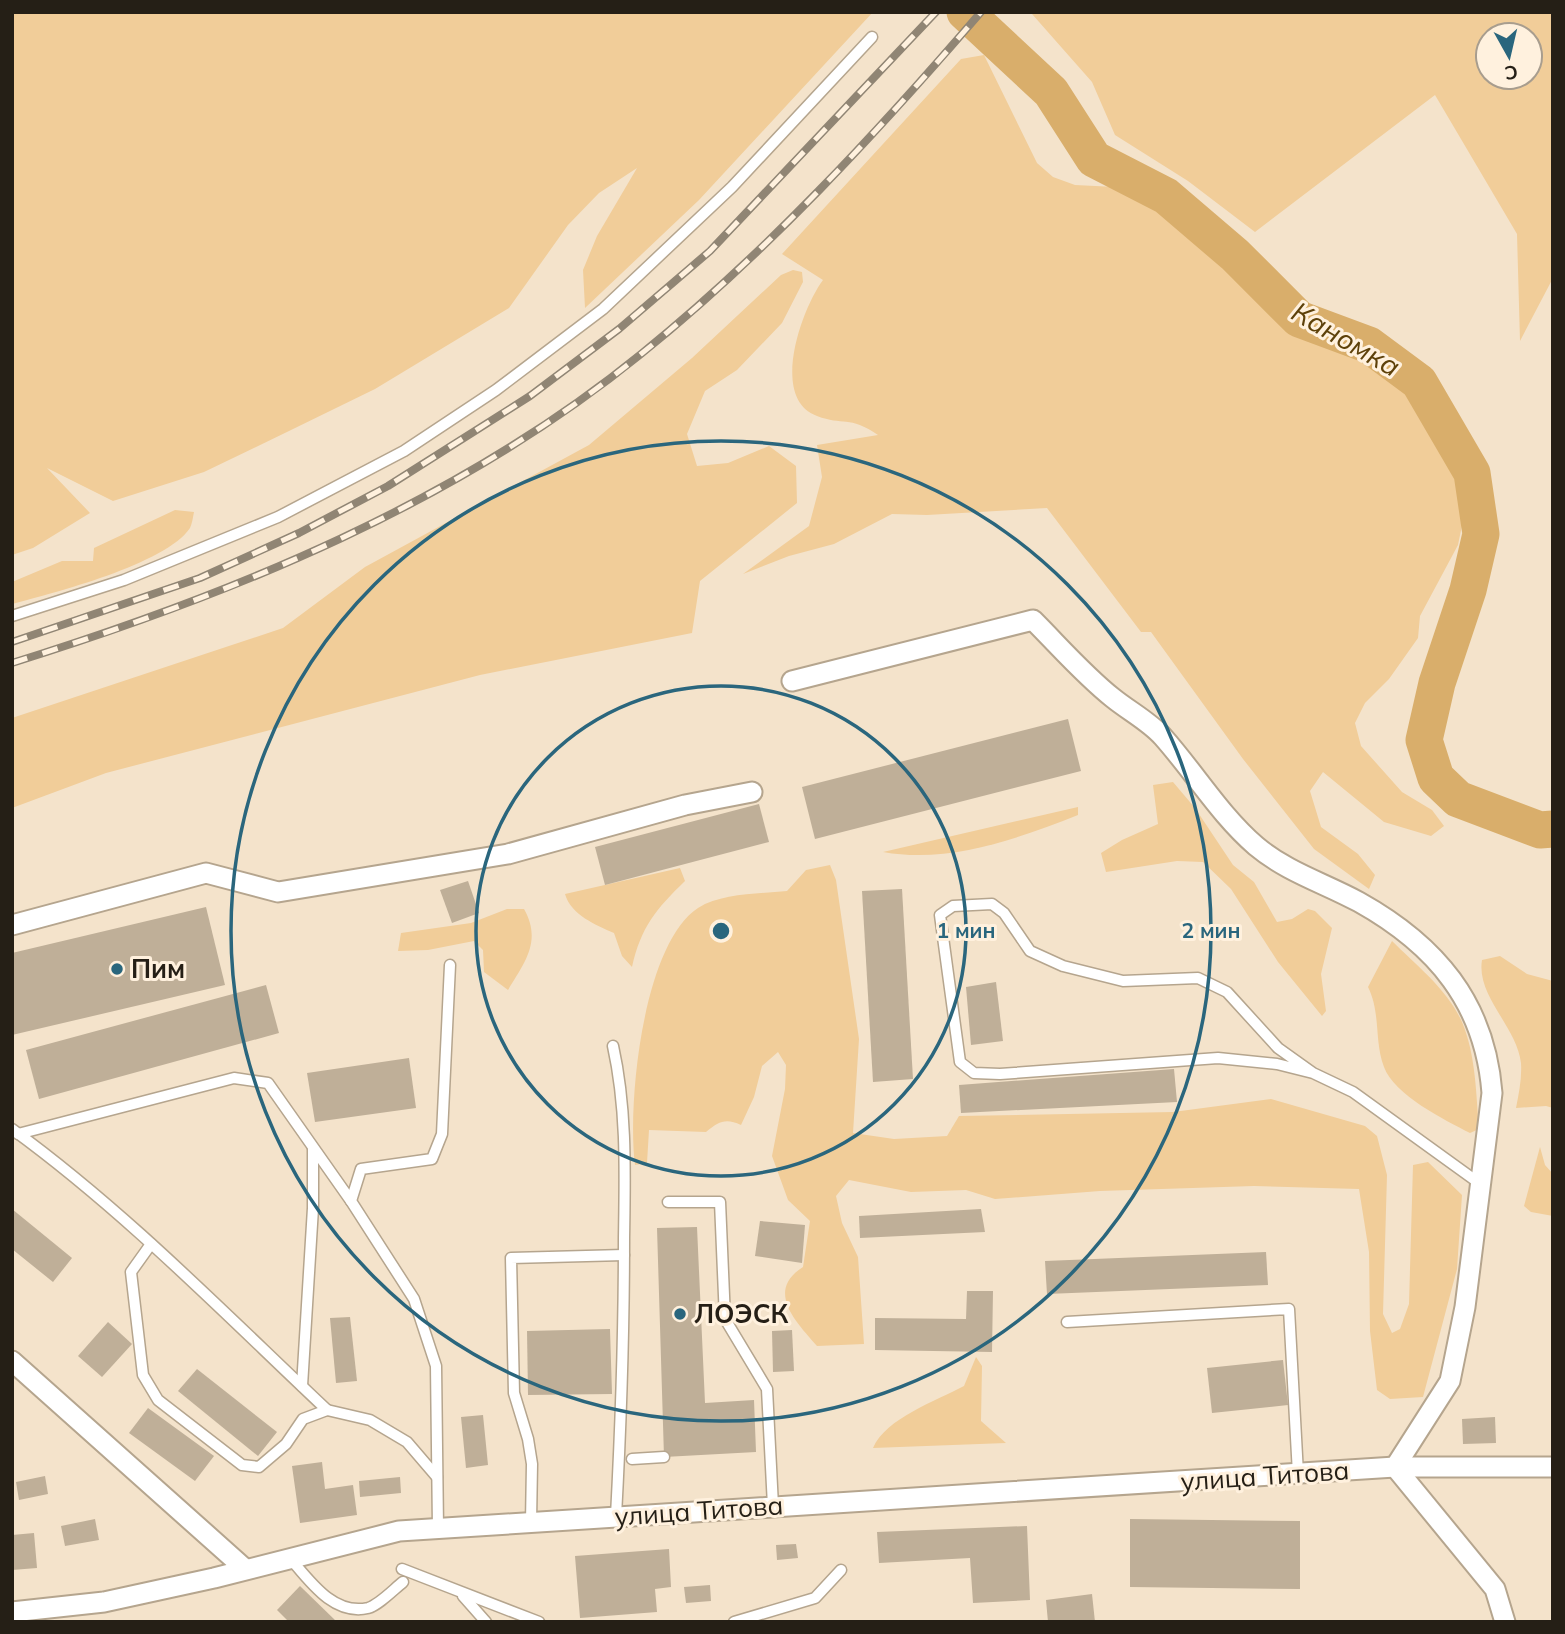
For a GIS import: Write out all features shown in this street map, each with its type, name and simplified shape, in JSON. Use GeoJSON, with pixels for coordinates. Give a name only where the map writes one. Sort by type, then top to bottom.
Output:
{"type":"FeatureCollection","features":[{"type":"Feature","properties":{"kind":"street"},"geometry":{"type":"LineString","coordinates":[[792,681],[1033,620],[1111,696],[1161,734],[1234,826],[1258,847],[1284,867],[1359,902],[1408,933],[1461,990],[1475,1015],[1490,1060],[1490,1116],[1479,1183],[1465,1307],[1450,1381],[1395,1467],[1495,1589],[1505,1622]]}},
{"type":"Feature","properties":{"kind":"street"},"geometry":{"type":"LineString","coordinates":[[12,925],[206,873],[278,892],[509,854],[685,805],[752,792]]}},
{"type":"Feature","properties":{"kind":"street"},"geometry":{"type":"LineString","coordinates":[[12,1361],[244,1568]]}},
{"type":"Feature","properties":{"kind":"street","name":"улица Титова"},"geometry":{"type":"LineString","coordinates":[[12,1612],[104,1602],[214,1578],[244,1568],[399,1531],[1395,1467],[1553,1467]]}},
{"type":"Feature","properties":{"kind":"lane"},"geometry":{"type":"LineString","coordinates":[[12,616],[124,580],[278,517],[404,451],[496,390],[603,309],[732,187],[872,37]]}},
{"type":"Feature","properties":{"kind":"lane"},"geometry":{"type":"LineString","coordinates":[[1313,1073],[1277,1064],[1219,1058],[1000,1074],[974,1073],[960,1062],[940,915],[953,906],[992,904],[1004,913],[1030,951],[1063,967],[1123,981],[1198,978],[1227,992],[1278,1048],[1313,1073],[1353,1092],[1479,1183]]}},
{"type":"Feature","properties":{"kind":"lane"},"geometry":{"type":"LineString","coordinates":[[351,1201],[361,1169],[432,1159],[442,1134],[450,965]]}},
{"type":"Feature","properties":{"kind":"lane"},"geometry":{"type":"LineString","coordinates":[[613,1046],[623,1101],[624,1255],[624,1398],[616,1516]]}},
{"type":"Feature","properties":{"kind":"lane"},"geometry":{"type":"LineString","coordinates":[[15,1132],[234,1078],[268,1083],[351,1201],[414,1299],[436,1366],[438,1528]]}},
{"type":"Feature","properties":{"kind":"lane"},"geometry":{"type":"LineString","coordinates":[[15,1132],[59,1164],[151,1244],[327,1410],[370,1420],[407,1442],[438,1478]]}},
{"type":"Feature","properties":{"kind":"lane"},"geometry":{"type":"LineString","coordinates":[[302,1386],[313,1209],[313,1147]]}},
{"type":"Feature","properties":{"kind":"lane"},"geometry":{"type":"LineString","coordinates":[[668,1202],[720,1202],[725,1319],[767,1389],[774,1506]]}},
{"type":"Feature","properties":{"kind":"lane"},"geometry":{"type":"LineString","coordinates":[[151,1244],[131,1272],[143,1375],[158,1400],[242,1465],[259,1466],[286,1444],[303,1419],[327,1410]]}},
{"type":"Feature","properties":{"kind":"lane"},"geometry":{"type":"LineString","coordinates":[[531,1522],[532,1464],[528,1439],[514,1394],[511,1258],[624,1255]]}},
{"type":"Feature","properties":{"kind":"lane"},"geometry":{"type":"LineString","coordinates":[[1067,1322],[1289,1309],[1298,1474]]}},
{"type":"Feature","properties":{"kind":"lane"},"geometry":{"type":"LineString","coordinates":[[632,1459],[664,1457]]}},
{"type":"Feature","properties":{"kind":"lane"},"geometry":{"type":"LineString","coordinates":[[289,1557],[324,1597],[348,1607],[369,1608],[403,1582]]}},
{"type":"Feature","properties":{"kind":"lane"},"geometry":{"type":"LineString","coordinates":[[402,1569],[539,1622]]}},
{"type":"Feature","properties":{"kind":"lane"},"geometry":{"type":"LineString","coordinates":[[734,1622],[815,1598],[841,1570]]}},
{"type":"Feature","properties":{"kind":"lane"},"geometry":{"type":"LineString","coordinates":[[460,1593],[485,1622]]}},
{"type":"Feature","properties":{"kind":"shaded area"},"geometry":{"type":"Polygon","coordinates":[[[12,12],[873,12],[699,200],[585,308],[583,270],[597,236],[637,168],[599,193],[568,225],[509,308],[375,389],[204,472],[113,501],[47,468],[90,513],[33,548],[12,555],[12,12]]]}},
{"type":"Feature","properties":{"kind":"shaded area"},"geometry":{"type":"Polygon","coordinates":[[[1034,12],[1553,12],[1553,278],[1520,341],[1517,234],[1435,95],[1255,232],[1188,181],[1115,135],[1092,82],[1032,14],[1034,12]]]}},
{"type":"Feature","properties":{"kind":"shaded area"},"geometry":{"type":"Polygon","coordinates":[[[984,55],[1037,163],[1053,177],[1075,185],[1136,188],[1174,209],[1306,331],[1320,339],[1374,353],[1393,369],[1427,408],[1452,451],[1467,501],[1458,545],[1420,616],[1418,638],[1389,679],[1365,703],[1355,723],[1361,746],[1402,792],[1432,810],[1444,826],[1431,836],[1384,822],[1323,772],[1310,791],[1321,827],[1358,854],[1375,875],[1369,889],[1314,849],[1243,759],[1151,632],[1141,632],[1047,508],[927,515],[892,514],[834,544],[789,556],[743,574],[809,526],[822,477],[817,445],[878,435],[860,425],[817,416],[803,406],[795,392],[792,373],[799,331],[806,311],[823,280],[782,254],[961,59],[984,55]]]}},
{"type":"Feature","properties":{"kind":"shaded area"},"geometry":{"type":"Polygon","coordinates":[[[793,270],[802,272],[803,282],[782,323],[737,370],[705,391],[687,434],[697,466],[728,463],[769,446],[796,466],[797,503],[700,581],[692,633],[480,675],[106,773],[12,808],[12,718],[283,628],[365,567],[589,445],[692,358],[781,275],[793,270]]]}},
{"type":"Feature","properties":{"kind":"shaded area"},"geometry":{"type":"Polygon","coordinates":[[[175,510],[194,512],[191,526],[177,541],[158,554],[108,575],[12,604],[12,582],[62,561],[93,561],[94,548],[175,510]]]}},
{"type":"Feature","properties":{"kind":"shaded area"},"geometry":{"type":"Polygon","coordinates":[[[1173,782],[1195,808],[1233,865],[1254,882],[1277,922],[1292,919],[1308,909],[1315,911],[1332,928],[1321,974],[1326,1011],[1322,1016],[1278,962],[1231,889],[1203,862],[1177,861],[1106,872],[1101,853],[1158,824],[1153,785],[1173,782]]]}},
{"type":"Feature","properties":{"kind":"shaded area"},"geometry":{"type":"Polygon","coordinates":[[[1078,807],[1078,815],[1031,833],[982,847],[933,855],[883,852],[1078,807]]]}},
{"type":"Feature","properties":{"kind":"shaded area"},"geometry":{"type":"Polygon","coordinates":[[[830,865],[836,880],[859,1039],[853,1133],[894,1139],[947,1136],[959,1116],[1173,1112],[1271,1099],[1365,1126],[1377,1136],[1387,1175],[1383,1314],[1392,1333],[1400,1329],[1409,1304],[1413,1165],[1428,1162],[1462,1195],[1457,1269],[1423,1397],[1390,1399],[1377,1390],[1370,1331],[1369,1252],[1359,1189],[1254,1186],[1100,1191],[995,1199],[966,1190],[911,1192],[849,1180],[836,1196],[842,1223],[858,1257],[864,1344],[817,1346],[793,1317],[785,1296],[786,1286],[792,1276],[803,1267],[810,1221],[788,1200],[772,1156],[785,1089],[786,1065],[778,1052],[762,1066],[754,1097],[741,1125],[723,1122],[706,1132],[649,1130],[647,1163],[635,1165],[633,1138],[637,1066],[643,1027],[664,955],[679,927],[698,908],[708,903],[741,895],[787,891],[806,870],[830,865]]]}},
{"type":"Feature","properties":{"kind":"shaded area"},"geometry":{"type":"Polygon","coordinates":[[[680,868],[685,881],[651,920],[640,941],[632,967],[622,956],[614,933],[578,913],[565,894],[680,868]]]}},
{"type":"Feature","properties":{"kind":"shaded area"},"geometry":{"type":"Polygon","coordinates":[[[507,909],[524,909],[531,931],[529,951],[508,990],[484,972],[483,950],[474,941],[428,950],[398,951],[401,933],[471,923],[507,909]]]}},
{"type":"Feature","properties":{"kind":"shaded area"},"geometry":{"type":"Polygon","coordinates":[[[1392,941],[1449,999],[1462,1022],[1473,1061],[1479,1129],[1470,1133],[1409,1097],[1384,1067],[1375,1007],[1368,987],[1392,941]]]}},
{"type":"Feature","properties":{"kind":"shaded area"},"geometry":{"type":"Polygon","coordinates":[[[1500,956],[1527,974],[1553,981],[1553,1108],[1516,1108],[1521,1074],[1518,1050],[1491,999],[1482,973],[1482,960],[1500,956]]]}},
{"type":"Feature","properties":{"kind":"shaded area"},"geometry":{"type":"Polygon","coordinates":[[[1540,1147],[1545,1165],[1553,1174],[1553,1216],[1531,1212],[1524,1206],[1540,1147]]]}},
{"type":"Feature","properties":{"kind":"shaded area"},"geometry":{"type":"Polygon","coordinates":[[[976,1357],[982,1366],[981,1421],[1006,1443],[873,1448],[879,1437],[900,1419],[964,1386],[976,1357]]]}},
{"type":"Feature","properties":{"kind":"building"},"geometry":{"type":"Polygon","coordinates":[[[1068,719],[1081,771],[815,839],[802,787],[1068,719]]]}},
{"type":"Feature","properties":{"kind":"building"},"geometry":{"type":"Polygon","coordinates":[[[759,804],[769,842],[605,885],[595,847],[759,804]]]}},
{"type":"Feature","properties":{"kind":"building"},"geometry":{"type":"Polygon","coordinates":[[[468,881],[479,913],[452,923],[440,890],[468,881]]]}},
{"type":"Feature","properties":{"kind":"building"},"geometry":{"type":"Polygon","coordinates":[[[902,889],[913,1079],[873,1082],[862,891],[902,889]]]}},
{"type":"Feature","properties":{"kind":"building","name":"Пим"},"geometry":{"type":"Polygon","coordinates":[[[206,907],[225,985],[12,1035],[12,953],[206,907]]]}},
{"type":"Feature","properties":{"kind":"building"},"geometry":{"type":"Polygon","coordinates":[[[996,982],[1003,1041],[971,1045],[966,987],[996,982]]]}},
{"type":"Feature","properties":{"kind":"building"},"geometry":{"type":"Polygon","coordinates":[[[266,985],[279,1033],[39,1099],[26,1050],[266,985]]]}},
{"type":"Feature","properties":{"kind":"building"},"geometry":{"type":"Polygon","coordinates":[[[409,1058],[416,1108],[315,1122],[307,1073],[409,1058]]]}},
{"type":"Feature","properties":{"kind":"building"},"geometry":{"type":"Polygon","coordinates":[[[1174,1069],[1177,1102],[961,1113],[959,1085],[1174,1069]]]}},
{"type":"Feature","properties":{"kind":"building"},"geometry":{"type":"Polygon","coordinates":[[[12,1209],[72,1258],[53,1282],[12,1249],[12,1209]]]}},
{"type":"Feature","properties":{"kind":"building"},"geometry":{"type":"Polygon","coordinates":[[[981,1209],[985,1232],[860,1238],[859,1216],[981,1209]]]}},
{"type":"Feature","properties":{"kind":"building"},"geometry":{"type":"Polygon","coordinates":[[[760,1221],[805,1225],[802,1263],[755,1256],[760,1221]]]}},
{"type":"Feature","properties":{"kind":"building","name":"ЛОЭСК"},"geometry":{"type":"Polygon","coordinates":[[[697,1227],[705,1403],[754,1400],[756,1452],[664,1457],[657,1228],[697,1227]]]}},
{"type":"Feature","properties":{"kind":"building"},"geometry":{"type":"Polygon","coordinates":[[[1266,1252],[1268,1285],[1047,1294],[1045,1261],[1266,1252]]]}},
{"type":"Feature","properties":{"kind":"building"},"geometry":{"type":"Polygon","coordinates":[[[967,1291],[993,1291],[992,1352],[875,1350],[875,1318],[966,1319],[967,1291]]]}},
{"type":"Feature","properties":{"kind":"building"},"geometry":{"type":"Polygon","coordinates":[[[350,1317],[357,1381],[336,1383],[330,1318],[350,1317]]]}},
{"type":"Feature","properties":{"kind":"building"},"geometry":{"type":"Polygon","coordinates":[[[108,1322],[132,1344],[102,1377],[78,1356],[108,1322]]]}},
{"type":"Feature","properties":{"kind":"building"},"geometry":{"type":"Polygon","coordinates":[[[610,1329],[612,1394],[528,1395],[527,1331],[610,1329]]]}},
{"type":"Feature","properties":{"kind":"building"},"geometry":{"type":"Polygon","coordinates":[[[792,1330],[794,1371],[773,1372],[772,1331],[792,1330]]]}},
{"type":"Feature","properties":{"kind":"building"},"geometry":{"type":"Polygon","coordinates":[[[1283,1360],[1288,1405],[1212,1413],[1207,1368],[1283,1360]]]}},
{"type":"Feature","properties":{"kind":"building"},"geometry":{"type":"Polygon","coordinates":[[[197,1369],[277,1432],[258,1456],[178,1391],[197,1369]]]}},
{"type":"Feature","properties":{"kind":"building"},"geometry":{"type":"Polygon","coordinates":[[[148,1408],[214,1456],[195,1481],[129,1433],[148,1408]]]}},
{"type":"Feature","properties":{"kind":"building"},"geometry":{"type":"Polygon","coordinates":[[[483,1415],[488,1465],[466,1468],[461,1417],[483,1415]]]}},
{"type":"Feature","properties":{"kind":"building"},"geometry":{"type":"Polygon","coordinates":[[[1495,1417],[1496,1443],[1463,1444],[1462,1419],[1495,1417]]]}},
{"type":"Feature","properties":{"kind":"building"},"geometry":{"type":"Polygon","coordinates":[[[322,1462],[325,1489],[353,1485],[357,1515],[300,1523],[292,1466],[322,1462]]]}},
{"type":"Feature","properties":{"kind":"building"},"geometry":{"type":"Polygon","coordinates":[[[45,1476],[48,1494],[19,1500],[16,1482],[45,1476]]]}},
{"type":"Feature","properties":{"kind":"building"},"geometry":{"type":"Polygon","coordinates":[[[400,1477],[401,1493],[360,1497],[359,1481],[400,1477]]]}},
{"type":"Feature","properties":{"kind":"building"},"geometry":{"type":"Polygon","coordinates":[[[95,1519],[99,1540],[65,1546],[61,1526],[95,1519]]]}},
{"type":"Feature","properties":{"kind":"building"},"geometry":{"type":"Polygon","coordinates":[[[1130,1519],[1300,1521],[1300,1589],[1130,1587],[1130,1519]]]}},
{"type":"Feature","properties":{"kind":"building"},"geometry":{"type":"Polygon","coordinates":[[[1027,1526],[1030,1600],[973,1603],[970,1558],[879,1563],[877,1532],[1027,1526]]]}},
{"type":"Feature","properties":{"kind":"building"},"geometry":{"type":"Polygon","coordinates":[[[34,1533],[37,1568],[12,1570],[12,1535],[34,1533]]]}},
{"type":"Feature","properties":{"kind":"building"},"geometry":{"type":"Polygon","coordinates":[[[796,1544],[798,1558],[777,1560],[776,1545],[796,1544]]]}},
{"type":"Feature","properties":{"kind":"building"},"geometry":{"type":"Polygon","coordinates":[[[669,1549],[671,1587],[655,1589],[657,1612],[580,1618],[575,1556],[669,1549]]]}},
{"type":"Feature","properties":{"kind":"building"},"geometry":{"type":"Polygon","coordinates":[[[710,1585],[711,1601],[686,1603],[684,1587],[710,1585]]]}},
{"type":"Feature","properties":{"kind":"building"},"geometry":{"type":"Polygon","coordinates":[[[300,1586],[337,1622],[289,1622],[277,1610],[300,1586]]]}},
{"type":"Feature","properties":{"kind":"building"},"geometry":{"type":"Polygon","coordinates":[[[1092,1594],[1095,1622],[1048,1622],[1046,1600],[1092,1594]]]}},
{"type":"Feature","properties":{"kind":"waterway","name":"Каномка"},"geometry":{"type":"LineString","coordinates":[[965,12],[1051,92],[1094,159],[1166,196],[1235,255],[1299,319],[1369,345],[1419,382],[1472,473],[1481,534],[1468,590],[1437,683],[1424,740],[1436,778],[1458,799],[1540,830],[1553,829]]}},
{"type":"Feature","properties":{"kind":"railway"},"geometry":{"type":"LineString","coordinates":[[12,642],[200,578],[299,533],[388,486],[530,396],[619,329],[710,251],[936,12]]}},
{"type":"Feature","properties":{"kind":"railway"},"geometry":{"type":"LineString","coordinates":[[12,663],[178,606],[261,574],[342,538],[421,499],[497,455],[571,407],[641,354],[776,234],[901,103],[981,12]]}},
{"type":"Feature","properties":{"kind":"place","name":"Пим"},"geometry":{"type":"Point","coordinates":[117,969]}},
{"type":"Feature","properties":{"kind":"place","name":"ЛОЭСК"},"geometry":{"type":"Point","coordinates":[680,1314]}}]}
